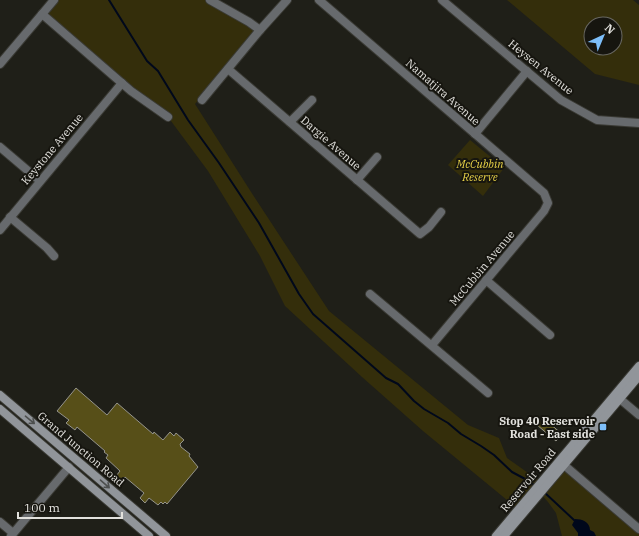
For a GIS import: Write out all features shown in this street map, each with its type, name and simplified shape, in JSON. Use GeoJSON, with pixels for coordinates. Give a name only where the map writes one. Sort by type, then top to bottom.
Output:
{"type":"FeatureCollection","features":[{"type":"Feature","properties":{"kind":"main road","name":"Reservoir Road"},"geometry":{"type":"LineString","coordinates":[[618,397],[639,366]]}},
{"type":"Feature","properties":{"kind":"main road","name":"Reservoir Road"},"geometry":{"type":"LineString","coordinates":[[496,536],[532,498],[618,397],[639,376]]}},
{"type":"Feature","properties":{"kind":"main road","name":"Grand Junction Road"},"geometry":{"type":"LineString","coordinates":[[0,396],[166,536]]}},
{"type":"Feature","properties":{"kind":"main road"},"geometry":{"type":"LineString","coordinates":[[0,400],[26,431]]}},
{"type":"Feature","properties":{"kind":"main road","name":"Grand Junction Road"},"geometry":{"type":"LineString","coordinates":[[0,409],[149,536]]}},
{"type":"Feature","properties":{"kind":"main road"},"geometry":{"type":"LineString","coordinates":[[69,467],[76,459]]}},
{"type":"Feature","properties":{"kind":"main road","name":"Reservoir Road"},"geometry":{"type":"LineString","coordinates":[[504,536],[532,498]]}},
{"type":"Feature","properties":{"kind":"street"},"geometry":{"type":"LineString","coordinates":[[0,64],[54,0]]}},
{"type":"Feature","properties":{"kind":"street"},"geometry":{"type":"LineString","coordinates":[[210,0],[250,22],[260,30]]}},
{"type":"Feature","properties":{"kind":"street"},"geometry":{"type":"LineString","coordinates":[[202,100],[286,0]]}},
{"type":"Feature","properties":{"kind":"street","name":"Namatjira Avenue"},"geometry":{"type":"LineString","coordinates":[[318,0],[544,193],[548,203]]}},
{"type":"Feature","properties":{"kind":"street","name":"Heysen Avenue"},"geometry":{"type":"LineString","coordinates":[[442,0],[561,100],[597,120],[639,122]]}},
{"type":"Feature","properties":{"kind":"street"},"geometry":{"type":"LineString","coordinates":[[42,14],[122,83],[168,117]]}},
{"type":"Feature","properties":{"kind":"street","name":"Dargie Avenue"},"geometry":{"type":"LineString","coordinates":[[228,69],[420,234],[441,212]]}},
{"type":"Feature","properties":{"kind":"street"},"geometry":{"type":"LineString","coordinates":[[475,134],[527,72]]}},
{"type":"Feature","properties":{"kind":"street","name":"Keystone Avenue"},"geometry":{"type":"LineString","coordinates":[[0,230],[122,83]]}},
{"type":"Feature","properties":{"kind":"street"},"geometry":{"type":"LineString","coordinates":[[290,122],[312,100]]}},
{"type":"Feature","properties":{"kind":"street"},"geometry":{"type":"LineString","coordinates":[[0,147],[40,181]]}},
{"type":"Feature","properties":{"kind":"street"},"geometry":{"type":"LineString","coordinates":[[357,180],[377,157]]}},
{"type":"Feature","properties":{"kind":"street","name":"McCubbin Avenue"},"geometry":{"type":"LineString","coordinates":[[432,345],[544,211],[548,203]]}},
{"type":"Feature","properties":{"kind":"street"},"geometry":{"type":"LineString","coordinates":[[10,217],[47,248],[54,256]]}},
{"type":"Feature","properties":{"kind":"street"},"geometry":{"type":"LineString","coordinates":[[486,280],[550,335]]}},
{"type":"Feature","properties":{"kind":"street"},"geometry":{"type":"LineString","coordinates":[[370,294],[488,393]]}},
{"type":"Feature","properties":{"kind":"street"},"geometry":{"type":"LineString","coordinates":[[618,397],[639,415]]}},
{"type":"Feature","properties":{"kind":"street"},"geometry":{"type":"LineString","coordinates":[[561,463],[639,529]]}},
{"type":"Feature","properties":{"kind":"street"},"geometry":{"type":"LineString","coordinates":[[0,522],[12,534],[69,467]]}},
{"type":"Feature","properties":{"kind":"green space"},"geometry":{"type":"Polygon","coordinates":[[[54,0],[205,0],[249,22],[260,30],[195,104],[329,311],[468,425],[499,438],[507,458],[541,482],[518,509],[423,431],[285,306],[260,256],[208,171],[168,117],[42,14],[54,0]]]}},
{"type":"Feature","properties":{"kind":"green space"},"geometry":{"type":"Polygon","coordinates":[[[507,0],[633,0],[639,5],[639,85],[595,74],[507,0]]]}},
{"type":"Feature","properties":{"kind":"green space","name":"McCubbin Reserve"},"geometry":{"type":"Polygon","coordinates":[[[470,140],[504,168],[483,196],[448,165],[470,140]]]}},
{"type":"Feature","properties":{"kind":"green space"},"geometry":{"type":"Polygon","coordinates":[[[564,465],[639,529],[639,536],[562,536],[556,513],[540,493],[564,465]]]}},
{"type":"Feature","properties":{"kind":"water"},"geometry":{"type":"Polygon","coordinates":[[[575,519],[583,520],[587,523],[590,530],[594,532],[596,536],[578,536],[578,533],[572,525],[575,519]]]}},
{"type":"Feature","properties":{"kind":"building"},"geometry":{"type":"Polygon","coordinates":[[[76,388],[107,415],[117,403],[153,434],[154,432],[163,440],[170,432],[174,436],[176,433],[184,440],[180,444],[181,447],[190,454],[189,456],[198,467],[167,504],[165,502],[163,504],[161,502],[158,505],[149,498],[145,503],[140,498],[144,493],[125,477],[122,481],[116,476],[120,471],[106,458],[108,455],[104,452],[105,451],[77,427],[75,430],[66,423],[69,420],[57,411],[76,388]]]}},
{"type":"Feature","properties":{"kind":"building"},"geometry":{"type":"Polygon","coordinates":[[[543,418],[562,434],[556,441],[537,425],[543,418]]]}},
{"type":"Feature","properties":{"kind":"waterway"},"geometry":{"type":"LineString","coordinates":[[109,0],[147,61],[158,71],[188,120],[259,223],[299,294],[313,314],[386,378],[398,384],[424,409],[448,423],[461,434],[494,455],[512,472],[536,486]]}},
{"type":"Feature","properties":{"kind":"waterway"},"geometry":{"type":"LineString","coordinates":[[544,492],[574,520]]}},
{"type":"Feature","properties":{"kind":"place","name":"Stop 40 Reservoir Road - East side"},"geometry":{"type":"Point","coordinates":[603,427]}}]}
